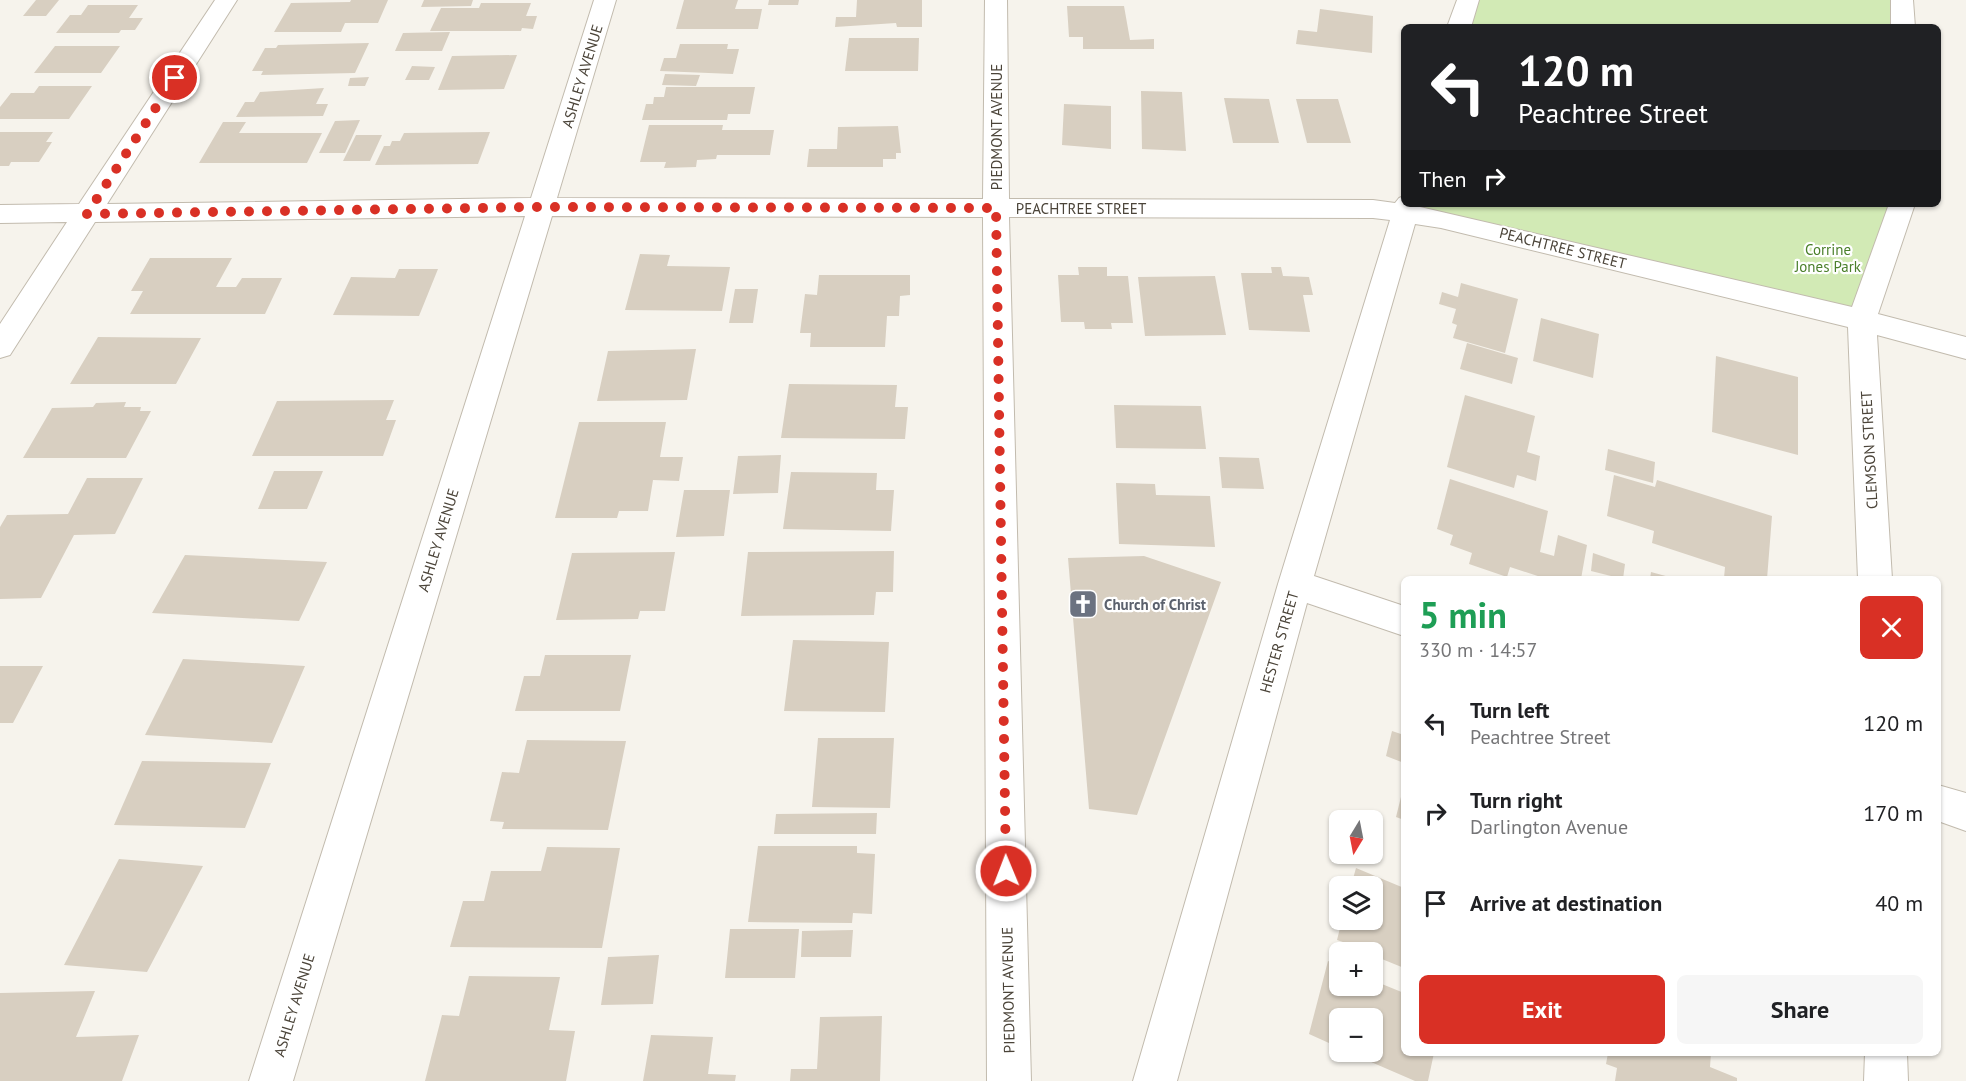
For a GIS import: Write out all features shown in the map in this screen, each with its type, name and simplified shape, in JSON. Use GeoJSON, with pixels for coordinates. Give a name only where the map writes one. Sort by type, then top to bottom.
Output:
{"type":"FeatureCollection","features":[{"type":"Feature","properties":{"kind":"street"},"geometry":{"type":"LineString","coordinates":[[0,347],[226,0]]}},
{"type":"Feature","properties":{"kind":"street","name":"ASHLEY AVENUE"},"geometry":{"type":"LineString","coordinates":[[271,1081],[606,0]]}},
{"type":"Feature","properties":{"kind":"street","name":"PIEDMONT AVENUE"},"geometry":{"type":"LineString","coordinates":[[996,0],[996,208],[1009,1081]]}},
{"type":"Feature","properties":{"kind":"street"},"geometry":{"type":"LineString","coordinates":[[1460,24],[1468,0]]}},
{"type":"Feature","properties":{"kind":"street"},"geometry":{"type":"LineString","coordinates":[[1902,0],[1903,24]]}},
{"type":"Feature","properties":{"kind":"street","name":"PEACHTREE STREET"},"geometry":{"type":"LineString","coordinates":[[0,214],[540,207],[1407,209],[1862,320],[1966,348]]}},
{"type":"Feature","properties":{"kind":"street"},"geometry":{"type":"LineString","coordinates":[[1862,320],[1901,207]]}},
{"type":"Feature","properties":{"kind":"street","name":"HESTER STREET"},"geometry":{"type":"LineString","coordinates":[[1155,1081],[1295,584],[1407,209]]}},
{"type":"Feature","properties":{"kind":"street","name":"CLEMSON STREET"},"geometry":{"type":"LineString","coordinates":[[1862,320],[1875,576]]}},
{"type":"Feature","properties":{"kind":"street"},"geometry":{"type":"LineString","coordinates":[[1295,584],[1401,620]]}},
{"type":"Feature","properties":{"kind":"street"},"geometry":{"type":"LineString","coordinates":[[1941,804],[1966,812]]}},
{"type":"Feature","properties":{"kind":"street"},"geometry":{"type":"LineString","coordinates":[[1886,1056],[1886,1081]]}},
{"type":"Feature","properties":{"kind":"green space"},"geometry":{"type":"Polygon","coordinates":[[[1468,0],[1902,0],[1903,24],[1462,24],[1468,0]]]}},
{"type":"Feature","properties":{"kind":"green space","name":"Corrine Jones Park"},"geometry":{"type":"Polygon","coordinates":[[[1415,207],[1901,207],[1862,320],[1441,219],[1415,207]]]}},
{"type":"Feature","properties":{"kind":"building"},"geometry":{"type":"Polygon","coordinates":[[[36,0],[59,0],[46,16],[23,16],[36,0]]]}},
{"type":"Feature","properties":{"kind":"building"},"geometry":{"type":"Polygon","coordinates":[[[351,0],[388,0],[378,23],[345,23],[341,32],[274,32],[291,3],[350,2],[351,0]]]}},
{"type":"Feature","properties":{"kind":"building"},"geometry":{"type":"Polygon","coordinates":[[[424,0],[473,0],[471,6],[421,7],[424,0]]]}},
{"type":"Feature","properties":{"kind":"building"},"geometry":{"type":"Polygon","coordinates":[[[684,0],[738,0],[735,9],[762,9],[758,29],[676,29],[684,0]]]}},
{"type":"Feature","properties":{"kind":"building"},"geometry":{"type":"Polygon","coordinates":[[[769,0],[799,0],[798,5],[768,5],[769,0]]]}},
{"type":"Feature","properties":{"kind":"building"},"geometry":{"type":"Polygon","coordinates":[[[857,0],[922,0],[922,27],[897,27],[896,23],[835,27],[836,17],[856,17],[857,0]]]}},
{"type":"Feature","properties":{"kind":"building"},"geometry":{"type":"Polygon","coordinates":[[[481,3],[531,3],[526,16],[537,16],[533,29],[430,31],[441,8],[479,8],[481,3]]]}},
{"type":"Feature","properties":{"kind":"building"},"geometry":{"type":"Polygon","coordinates":[[[88,5],[138,5],[129,18],[143,18],[135,30],[121,30],[119,33],[56,33],[70,15],[81,15],[88,5]]]}},
{"type":"Feature","properties":{"kind":"building"},"geometry":{"type":"Polygon","coordinates":[[[1067,6],[1124,6],[1130,40],[1154,39],[1154,49],[1083,49],[1083,37],[1069,37],[1067,6]]]}},
{"type":"Feature","properties":{"kind":"building"},"geometry":{"type":"Polygon","coordinates":[[[1320,9],[1373,16],[1372,53],[1296,44],[1298,30],[1317,32],[1320,9]]]}},
{"type":"Feature","properties":{"kind":"building"},"geometry":{"type":"Polygon","coordinates":[[[450,32],[442,51],[395,51],[403,33],[450,32]]]}},
{"type":"Feature","properties":{"kind":"building"},"geometry":{"type":"Polygon","coordinates":[[[849,38],[919,38],[918,71],[845,71],[849,38]]]}},
{"type":"Feature","properties":{"kind":"building"},"geometry":{"type":"Polygon","coordinates":[[[369,43],[355,73],[261,75],[263,71],[252,71],[265,48],[276,48],[278,45],[369,43]]]}},
{"type":"Feature","properties":{"kind":"building"},"geometry":{"type":"Polygon","coordinates":[[[680,44],[728,44],[727,49],[739,49],[733,74],[660,71],[664,58],[676,58],[680,44]]]}},
{"type":"Feature","properties":{"kind":"building"},"geometry":{"type":"Polygon","coordinates":[[[55,46],[120,46],[101,73],[34,73],[55,46]]]}},
{"type":"Feature","properties":{"kind":"building"},"geometry":{"type":"Polygon","coordinates":[[[517,55],[504,89],[438,90],[452,56],[517,55]]]}},
{"type":"Feature","properties":{"kind":"building"},"geometry":{"type":"Polygon","coordinates":[[[412,66],[435,67],[429,80],[405,80],[412,66]]]}},
{"type":"Feature","properties":{"kind":"building"},"geometry":{"type":"Polygon","coordinates":[[[665,74],[700,75],[696,86],[662,85],[665,74]]]}},
{"type":"Feature","properties":{"kind":"building"},"geometry":{"type":"Polygon","coordinates":[[[369,77],[365,86],[348,86],[350,78],[369,77]]]}},
{"type":"Feature","properties":{"kind":"building"},"geometry":{"type":"Polygon","coordinates":[[[39,86],[92,86],[69,119],[0,119],[0,107],[11,93],[34,93],[39,86]]]}},
{"type":"Feature","properties":{"kind":"building"},"geometry":{"type":"Polygon","coordinates":[[[666,87],[755,87],[750,114],[728,114],[727,120],[642,120],[646,104],[653,104],[654,97],[664,97],[666,87]]]}},
{"type":"Feature","properties":{"kind":"building"},"geometry":{"type":"Polygon","coordinates":[[[324,88],[316,104],[328,104],[323,116],[236,117],[245,102],[254,102],[260,92],[324,88]]]}},
{"type":"Feature","properties":{"kind":"building"},"geometry":{"type":"Polygon","coordinates":[[[1141,91],[1182,92],[1186,151],[1142,149],[1141,91]]]}},
{"type":"Feature","properties":{"kind":"building"},"geometry":{"type":"Polygon","coordinates":[[[1224,98],[1269,99],[1279,143],[1233,143],[1224,98]]]}},
{"type":"Feature","properties":{"kind":"building"},"geometry":{"type":"Polygon","coordinates":[[[1296,99],[1338,99],[1351,143],[1307,143],[1296,99]]]}},
{"type":"Feature","properties":{"kind":"building"},"geometry":{"type":"Polygon","coordinates":[[[1064,104],[1111,106],[1111,149],[1062,145],[1064,104]]]}},
{"type":"Feature","properties":{"kind":"building"},"geometry":{"type":"Polygon","coordinates":[[[360,120],[345,153],[319,153],[335,121],[360,120]]]}},
{"type":"Feature","properties":{"kind":"building"},"geometry":{"type":"Polygon","coordinates":[[[223,122],[246,122],[239,133],[322,133],[307,163],[199,163],[223,122]]]}},
{"type":"Feature","properties":{"kind":"building"},"geometry":{"type":"Polygon","coordinates":[[[649,125],[723,125],[722,130],[774,130],[770,155],[717,155],[716,159],[697,160],[696,167],[664,168],[666,162],[640,162],[649,125]]]}},
{"type":"Feature","properties":{"kind":"building"},"geometry":{"type":"Polygon","coordinates":[[[898,126],[901,153],[896,153],[896,159],[883,159],[883,167],[807,167],[809,149],[837,149],[838,127],[898,126]]]}},
{"type":"Feature","properties":{"kind":"building"},"geometry":{"type":"Polygon","coordinates":[[[0,132],[53,132],[46,142],[52,142],[39,162],[11,162],[9,166],[0,166],[0,132]]]}},
{"type":"Feature","properties":{"kind":"building"},"geometry":{"type":"Polygon","coordinates":[[[490,132],[478,164],[375,165],[384,146],[390,146],[392,141],[400,141],[404,133],[490,132]]]}},
{"type":"Feature","properties":{"kind":"building"},"geometry":{"type":"Polygon","coordinates":[[[356,135],[382,135],[370,161],[343,161],[356,135]]]}},
{"type":"Feature","properties":{"kind":"building"},"geometry":{"type":"Polygon","coordinates":[[[640,254],[670,255],[667,266],[730,267],[722,311],[625,310],[640,254]]]}},
{"type":"Feature","properties":{"kind":"building"},"geometry":{"type":"Polygon","coordinates":[[[150,258],[232,258],[216,287],[236,287],[242,278],[282,278],[265,314],[130,314],[143,291],[131,291],[150,258]]]}},
{"type":"Feature","properties":{"kind":"building"},"geometry":{"type":"Polygon","coordinates":[[[1078,267],[1107,267],[1107,276],[1128,276],[1133,323],[1111,323],[1112,329],[1085,329],[1084,322],[1061,322],[1058,275],[1079,275],[1078,267]]]}},
{"type":"Feature","properties":{"kind":"building"},"geometry":{"type":"Polygon","coordinates":[[[1271,267],[1281,267],[1283,276],[1309,277],[1313,295],[1303,295],[1310,332],[1249,330],[1241,273],[1272,273],[1271,267]]]}},
{"type":"Feature","properties":{"kind":"building"},"geometry":{"type":"Polygon","coordinates":[[[399,269],[438,269],[419,316],[333,315],[351,277],[395,278],[399,269]]]}},
{"type":"Feature","properties":{"kind":"building"},"geometry":{"type":"Polygon","coordinates":[[[819,275],[910,275],[910,295],[900,296],[899,316],[887,316],[885,347],[810,347],[811,333],[800,333],[805,294],[817,295],[819,275]]]}},
{"type":"Feature","properties":{"kind":"building"},"geometry":{"type":"Polygon","coordinates":[[[1215,276],[1226,335],[1145,336],[1138,277],[1215,276]]]}},
{"type":"Feature","properties":{"kind":"building"},"geometry":{"type":"Polygon","coordinates":[[[1461,283],[1518,299],[1505,353],[1453,338],[1457,325],[1452,323],[1456,309],[1439,304],[1442,292],[1458,297],[1461,283]]]}},
{"type":"Feature","properties":{"kind":"building"},"geometry":{"type":"Polygon","coordinates":[[[735,289],[758,289],[753,323],[729,323],[735,289]]]}},
{"type":"Feature","properties":{"kind":"building"},"geometry":{"type":"Polygon","coordinates":[[[1541,318],[1599,334],[1593,378],[1533,361],[1541,318]]]}},
{"type":"Feature","properties":{"kind":"building"},"geometry":{"type":"Polygon","coordinates":[[[98,337],[201,338],[176,384],[70,384],[98,337]]]}},
{"type":"Feature","properties":{"kind":"building"},"geometry":{"type":"Polygon","coordinates":[[[1467,343],[1518,358],[1512,384],[1460,369],[1467,343]]]}},
{"type":"Feature","properties":{"kind":"building"},"geometry":{"type":"Polygon","coordinates":[[[696,349],[687,400],[597,401],[608,351],[696,349]]]}},
{"type":"Feature","properties":{"kind":"building"},"geometry":{"type":"Polygon","coordinates":[[[1716,356],[1798,377],[1798,455],[1712,432],[1716,356]]]}},
{"type":"Feature","properties":{"kind":"building"},"geometry":{"type":"Polygon","coordinates":[[[789,384],[897,385],[895,407],[908,407],[905,439],[781,438],[789,384]]]}},
{"type":"Feature","properties":{"kind":"building"},"geometry":{"type":"Polygon","coordinates":[[[1465,395],[1535,416],[1527,452],[1540,456],[1536,481],[1517,475],[1514,488],[1447,467],[1465,395]]]}},
{"type":"Feature","properties":{"kind":"building"},"geometry":{"type":"Polygon","coordinates":[[[394,400],[386,420],[396,420],[383,456],[252,456],[277,401],[394,400]]]}},
{"type":"Feature","properties":{"kind":"building"},"geometry":{"type":"Polygon","coordinates":[[[126,402],[124,407],[141,407],[140,411],[151,411],[126,458],[23,458],[52,408],[93,407],[96,403],[126,402]]]}},
{"type":"Feature","properties":{"kind":"building"},"geometry":{"type":"Polygon","coordinates":[[[1114,405],[1201,406],[1206,449],[1116,448],[1114,405]]]}},
{"type":"Feature","properties":{"kind":"building"},"geometry":{"type":"Polygon","coordinates":[[[579,422],[666,422],[660,457],[683,457],[679,481],[653,480],[648,511],[619,511],[617,518],[555,518],[579,422]]]}},
{"type":"Feature","properties":{"kind":"building"},"geometry":{"type":"Polygon","coordinates":[[[1608,449],[1655,462],[1653,483],[1605,470],[1608,449]]]}},
{"type":"Feature","properties":{"kind":"building"},"geometry":{"type":"Polygon","coordinates":[[[781,455],[778,493],[733,494],[738,456],[781,455]]]}},
{"type":"Feature","properties":{"kind":"building"},"geometry":{"type":"Polygon","coordinates":[[[1219,457],[1259,458],[1264,489],[1222,488],[1219,457]]]}},
{"type":"Feature","properties":{"kind":"building"},"geometry":{"type":"Polygon","coordinates":[[[274,471],[323,471],[307,509],[258,509],[274,471]]]}},
{"type":"Feature","properties":{"kind":"building"},"geometry":{"type":"Polygon","coordinates":[[[791,472],[877,473],[876,490],[894,490],[891,531],[783,529],[791,472]]]}},
{"type":"Feature","properties":{"kind":"building"},"geometry":{"type":"Polygon","coordinates":[[[1614,475],[1655,487],[1657,480],[1772,516],[1767,576],[1724,576],[1725,567],[1652,543],[1654,531],[1607,516],[1614,475]]]}},
{"type":"Feature","properties":{"kind":"building"},"geometry":{"type":"Polygon","coordinates":[[[87,478],[143,478],[115,534],[74,535],[41,598],[0,599],[0,527],[7,515],[68,514],[87,478]]]}},
{"type":"Feature","properties":{"kind":"building"},"geometry":{"type":"Polygon","coordinates":[[[1450,479],[1548,511],[1540,552],[1554,556],[1558,535],[1587,545],[1582,576],[1538,576],[1510,567],[1507,576],[1504,576],[1469,564],[1472,553],[1450,545],[1453,535],[1437,529],[1450,479]]]}},
{"type":"Feature","properties":{"kind":"building"},"geometry":{"type":"Polygon","coordinates":[[[1116,483],[1155,484],[1156,495],[1210,496],[1215,547],[1119,544],[1116,483]]]}},
{"type":"Feature","properties":{"kind":"building"},"geometry":{"type":"Polygon","coordinates":[[[684,490],[730,490],[724,536],[676,537],[684,490]]]}},
{"type":"Feature","properties":{"kind":"building"},"geometry":{"type":"Polygon","coordinates":[[[894,551],[893,592],[876,592],[874,615],[741,616],[748,552],[894,551]]]}},
{"type":"Feature","properties":{"kind":"building"},"geometry":{"type":"Polygon","coordinates":[[[675,552],[665,611],[640,611],[638,619],[556,620],[572,553],[675,552]]]}},
{"type":"Feature","properties":{"kind":"building"},"geometry":{"type":"Polygon","coordinates":[[[1593,553],[1625,564],[1623,576],[1611,576],[1591,571],[1593,553]]]}},
{"type":"Feature","properties":{"kind":"building"},"geometry":{"type":"Polygon","coordinates":[[[185,555],[327,562],[299,621],[152,613],[185,555]]]}},
{"type":"Feature","properties":{"kind":"building"},"geometry":{"type":"Polygon","coordinates":[[[1144,556],[1221,582],[1137,815],[1089,809],[1068,558],[1144,556]]]}},
{"type":"Feature","properties":{"kind":"building"},"geometry":{"type":"Polygon","coordinates":[[[1651,572],[1666,576],[1650,576],[1651,572]]]}},
{"type":"Feature","properties":{"kind":"building"},"geometry":{"type":"Polygon","coordinates":[[[793,640],[889,642],[885,712],[784,711],[793,640]]]}},
{"type":"Feature","properties":{"kind":"building"},"geometry":{"type":"Polygon","coordinates":[[[545,655],[631,655],[620,711],[515,711],[524,676],[540,676],[545,655]]]}},
{"type":"Feature","properties":{"kind":"building"},"geometry":{"type":"Polygon","coordinates":[[[183,659],[305,666],[272,743],[145,735],[183,659]]]}},
{"type":"Feature","properties":{"kind":"building"},"geometry":{"type":"Polygon","coordinates":[[[0,666],[43,666],[13,723],[0,723],[0,666]]]}},
{"type":"Feature","properties":{"kind":"building"},"geometry":{"type":"Polygon","coordinates":[[[1392,731],[1401,734],[1401,762],[1386,756],[1392,731]]]}},
{"type":"Feature","properties":{"kind":"building"},"geometry":{"type":"Polygon","coordinates":[[[818,738],[894,738],[890,808],[812,807],[818,738]]]}},
{"type":"Feature","properties":{"kind":"building"},"geometry":{"type":"Polygon","coordinates":[[[527,740],[626,741],[608,830],[502,829],[504,822],[490,821],[502,772],[519,773],[527,740]]]}},
{"type":"Feature","properties":{"kind":"building"},"geometry":{"type":"Polygon","coordinates":[[[142,761],[271,763],[245,828],[114,825],[142,761]]]}},
{"type":"Feature","properties":{"kind":"building"},"geometry":{"type":"Polygon","coordinates":[[[1401,797],[1401,819],[1396,817],[1401,797]]]}},
{"type":"Feature","properties":{"kind":"building"},"geometry":{"type":"Polygon","coordinates":[[[877,813],[876,834],[774,834],[776,814],[877,813]]]}},
{"type":"Feature","properties":{"kind":"building"},"geometry":{"type":"Polygon","coordinates":[[[758,846],[857,846],[857,853],[875,854],[872,914],[853,913],[852,923],[748,922],[758,846]]]}},
{"type":"Feature","properties":{"kind":"building"},"geometry":{"type":"Polygon","coordinates":[[[547,847],[620,848],[602,948],[450,947],[463,901],[484,901],[491,871],[541,871],[547,847]]]}},
{"type":"Feature","properties":{"kind":"building"},"geometry":{"type":"Polygon","coordinates":[[[119,859],[203,866],[147,972],[64,965],[119,859]]]}},
{"type":"Feature","properties":{"kind":"building"},"geometry":{"type":"Polygon","coordinates":[[[1356,868],[1375,876],[1354,876],[1356,868]]]}},
{"type":"Feature","properties":{"kind":"building"},"geometry":{"type":"Polygon","coordinates":[[[1383,879],[1401,887],[1401,967],[1383,959],[1383,942],[1337,940],[1340,930],[1383,930],[1383,879]]]}},
{"type":"Feature","properties":{"kind":"building"},"geometry":{"type":"Polygon","coordinates":[[[730,929],[799,929],[795,978],[725,978],[730,929]]]}},
{"type":"Feature","properties":{"kind":"building"},"geometry":{"type":"Polygon","coordinates":[[[853,930],[851,957],[801,957],[802,931],[853,930]]]}},
{"type":"Feature","properties":{"kind":"building"},"geometry":{"type":"Polygon","coordinates":[[[659,955],[653,1004],[601,1005],[608,957],[659,955]]]}},
{"type":"Feature","properties":{"kind":"building"},"geometry":{"type":"Polygon","coordinates":[[[1328,961],[1329,996],[1383,996],[1383,984],[1401,992],[1401,1056],[1433,1056],[1428,1081],[1415,1081],[1371,1062],[1383,1062],[1383,1008],[1329,1008],[1329,1043],[1309,1034],[1328,961]]]}},
{"type":"Feature","properties":{"kind":"building"},"geometry":{"type":"Polygon","coordinates":[[[469,976],[560,977],[549,1030],[575,1031],[566,1081],[425,1081],[442,1015],[459,1016],[469,976]]]}},
{"type":"Feature","properties":{"kind":"building"},"geometry":{"type":"Polygon","coordinates":[[[95,991],[76,1037],[139,1035],[122,1081],[0,1081],[0,993],[95,991]]]}},
{"type":"Feature","properties":{"kind":"building"},"geometry":{"type":"Polygon","coordinates":[[[882,1016],[880,1081],[790,1081],[791,1069],[817,1069],[820,1017],[882,1016]]]}},
{"type":"Feature","properties":{"kind":"building"},"geometry":{"type":"Polygon","coordinates":[[[651,1035],[713,1037],[708,1074],[736,1075],[735,1081],[643,1081],[651,1035]]]}},
{"type":"Feature","properties":{"kind":"building"},"geometry":{"type":"Polygon","coordinates":[[[1607,1056],[1711,1056],[1710,1067],[1737,1078],[1737,1081],[1615,1081],[1617,1068],[1606,1064],[1607,1056]]]}},
{"type":"Feature","properties":{"kind":"place","name":"Church of Christ"},"geometry":{"type":"Point","coordinates":[1083,604]}},
{"type":"Feature","properties":{"kind":"route"},"geometry":{"type":"LineString","coordinates":[[175,78],[87,214],[540,207],[996,208],[1006,871]]}}]}
